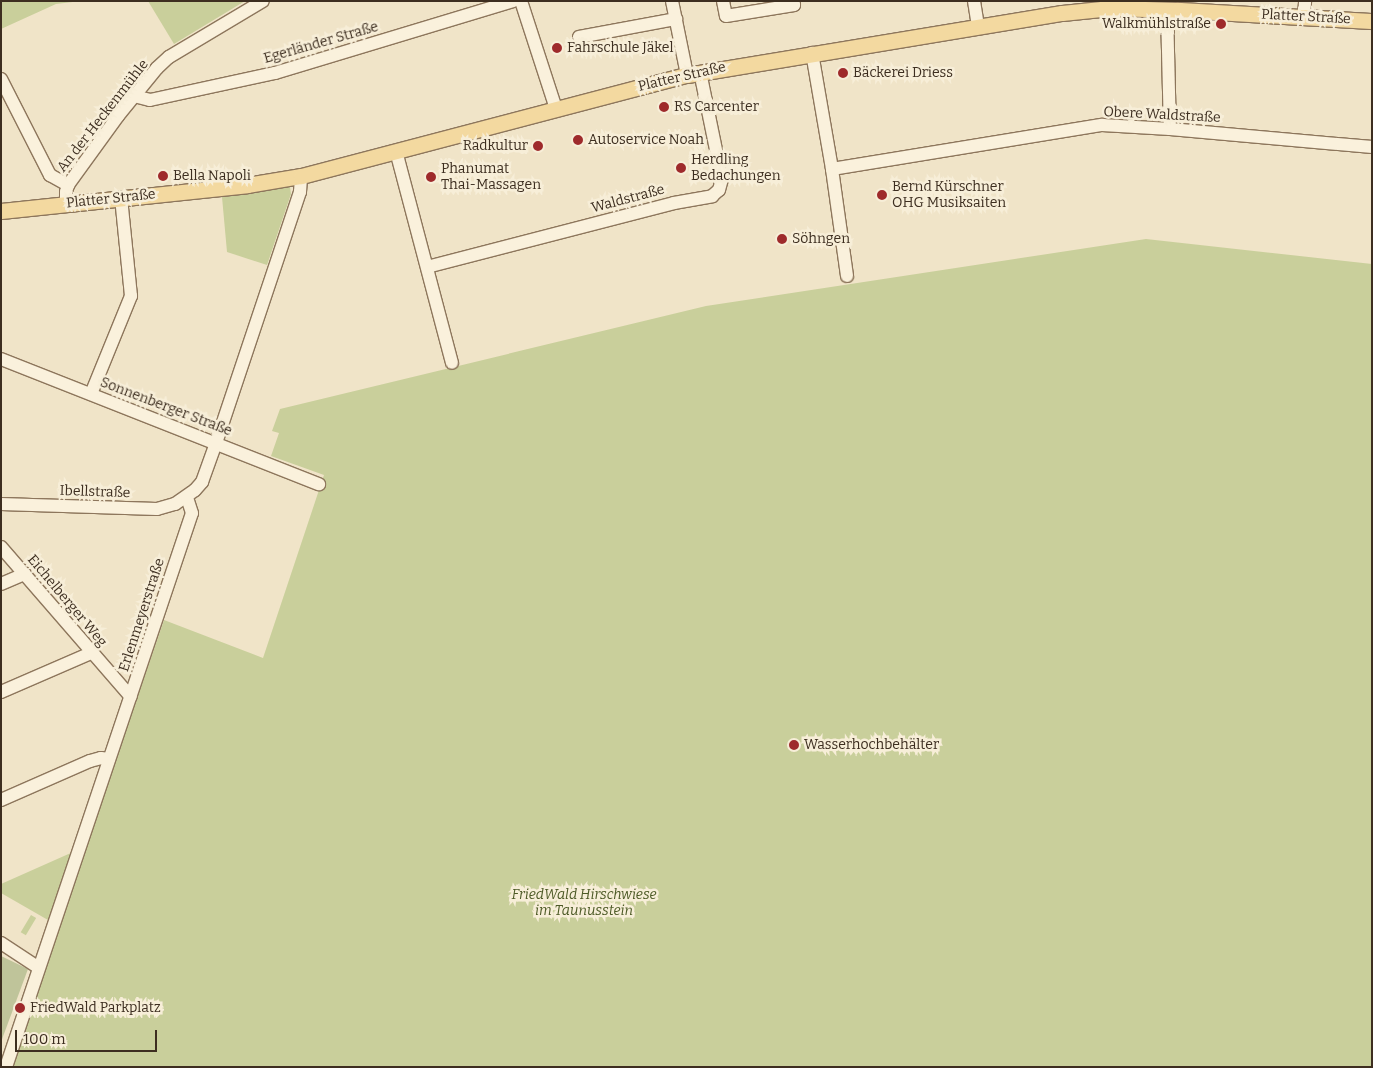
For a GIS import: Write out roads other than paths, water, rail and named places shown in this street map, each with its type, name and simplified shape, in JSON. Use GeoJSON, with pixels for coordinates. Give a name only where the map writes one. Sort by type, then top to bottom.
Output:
{"type":"FeatureCollection","features":[{"type":"Feature","properties":{"kind":"main road","name":"Platter Straße"},"geometry":{"type":"LineString","coordinates":[[1,211],[247,185],[300,176],[694,73],[978,26],[1088,10],[1166,10],[1372,21]]}},
{"type":"Feature","properties":{"kind":"street","name":"An der Heckenmühle"},"geometry":{"type":"LineString","coordinates":[[68,185],[157,68],[169,57],[263,1]]}},
{"type":"Feature","properties":{"kind":"street","name":"Egerländer Straße"},"geometry":{"type":"LineString","coordinates":[[134,96],[150,100],[275,73],[513,1]]}},
{"type":"Feature","properties":{"kind":"street"},"geometry":{"type":"LineString","coordinates":[[521,1],[556,109]]}},
{"type":"Feature","properties":{"kind":"street","name":"Waldstraße"},"geometry":{"type":"LineString","coordinates":[[427,267],[674,203],[712,196],[719,190],[722,179],[694,73],[672,1]]}},
{"type":"Feature","properties":{"kind":"street"},"geometry":{"type":"LineString","coordinates":[[723,1],[726,16],[794,5],[793,1]]}},
{"type":"Feature","properties":{"kind":"street"},"geometry":{"type":"LineString","coordinates":[[974,1],[978,26]]}},
{"type":"Feature","properties":{"kind":"street"},"geometry":{"type":"LineString","coordinates":[[1304,17],[1305,1]]}},
{"type":"Feature","properties":{"kind":"street"},"geometry":{"type":"LineString","coordinates":[[1166,10],[1170,129]]}},
{"type":"Feature","properties":{"kind":"street"},"geometry":{"type":"LineString","coordinates":[[579,37],[676,18]]}},
{"type":"Feature","properties":{"kind":"street"},"geometry":{"type":"LineString","coordinates":[[812,53],[832,169],[847,276]]}},
{"type":"Feature","properties":{"kind":"street"},"geometry":{"type":"LineString","coordinates":[[1,79],[50,175],[68,185],[66,204]]}},
{"type":"Feature","properties":{"kind":"street","name":"Obere Waldstraße"},"geometry":{"type":"LineString","coordinates":[[832,169],[1102,125],[1170,129],[1372,147]]}},
{"type":"Feature","properties":{"kind":"street"},"geometry":{"type":"LineString","coordinates":[[396,151],[452,363]]}},
{"type":"Feature","properties":{"kind":"street"},"geometry":{"type":"LineString","coordinates":[[186,498],[202,482],[216,443],[300,192],[300,176]]}},
{"type":"Feature","properties":{"kind":"street"},"geometry":{"type":"LineString","coordinates":[[91,394],[131,296],[121,198]]}},
{"type":"Feature","properties":{"kind":"street","name":"Sonnenberger Straße"},"geometry":{"type":"LineString","coordinates":[[1,360],[319,484]]}},
{"type":"Feature","properties":{"kind":"street","name":"Ibellstraße"},"geometry":{"type":"LineString","coordinates":[[1,504],[157,509],[175,504],[186,498]]}},
{"type":"Feature","properties":{"kind":"street","name":"Erlenmeyerstraße"},"geometry":{"type":"LineString","coordinates":[[6,1067],[192,513],[186,498]]}},
{"type":"Feature","properties":{"kind":"street","name":"Eichelberger Weg"},"geometry":{"type":"LineString","coordinates":[[1,547],[131,697]]}},
{"type":"Feature","properties":{"kind":"street"},"geometry":{"type":"LineString","coordinates":[[1,584],[25,574]]}},
{"type":"Feature","properties":{"kind":"street"},"geometry":{"type":"LineString","coordinates":[[1,692],[91,653]]}},
{"type":"Feature","properties":{"kind":"street"},"geometry":{"type":"LineString","coordinates":[[1,800],[90,761],[101,758],[108,759]]}},
{"type":"Feature","properties":{"kind":"street"},"geometry":{"type":"LineString","coordinates":[[1,943],[40,968]]}},
{"type":"Feature","properties":{"kind":"place","name":"Walkmühlstraße"},"geometry":{"type":"Point","coordinates":[1221,24]}},
{"type":"Feature","properties":{"kind":"place","name":"Fahrschule Jäkel"},"geometry":{"type":"Point","coordinates":[557,48]}},
{"type":"Feature","properties":{"kind":"place","name":"Bäckerei Driess"},"geometry":{"type":"Point","coordinates":[843,73]}},
{"type":"Feature","properties":{"kind":"place","name":"RS Carcenter"},"geometry":{"type":"Point","coordinates":[664,107]}},
{"type":"Feature","properties":{"kind":"place","name":"Autoservice Noah"},"geometry":{"type":"Point","coordinates":[578,140]}},
{"type":"Feature","properties":{"kind":"place","name":"Radkultur"},"geometry":{"type":"Point","coordinates":[538,146]}},
{"type":"Feature","properties":{"kind":"place","name":"Herdling Bedachungen"},"geometry":{"type":"Point","coordinates":[681,168]}},
{"type":"Feature","properties":{"kind":"place","name":"Bella Napoli"},"geometry":{"type":"Point","coordinates":[163,176]}},
{"type":"Feature","properties":{"kind":"place","name":"Phanumat Thai-Massagen"},"geometry":{"type":"Point","coordinates":[431,177]}},
{"type":"Feature","properties":{"kind":"place","name":"Bernd Kürschner OHG Musiksaiten"},"geometry":{"type":"Point","coordinates":[882,195]}},
{"type":"Feature","properties":{"kind":"place","name":"Söhngen"},"geometry":{"type":"Point","coordinates":[782,239]}},
{"type":"Feature","properties":{"kind":"place","name":"Wasserhochbehälter"},"geometry":{"type":"Point","coordinates":[794,745]}},
{"type":"Feature","properties":{"kind":"place","name":"FriedWald Parkplatz"},"geometry":{"type":"Point","coordinates":[20,1008]}},
{"type":"Feature","properties":{"kind":"park label","name":"FriedWald Hirschwiese im Taunusstein"},"geometry":{"type":"Point","coordinates":[584,904]}}]}
